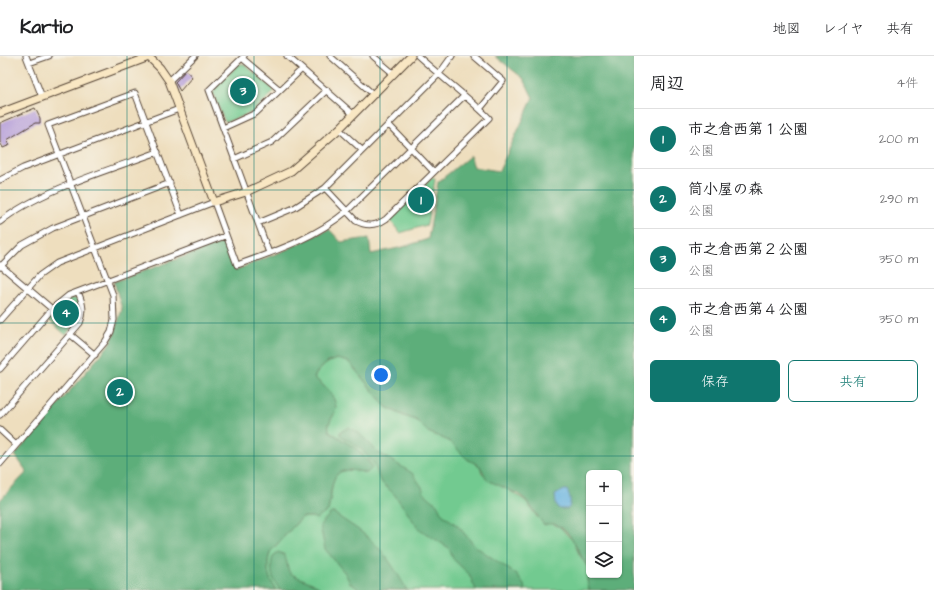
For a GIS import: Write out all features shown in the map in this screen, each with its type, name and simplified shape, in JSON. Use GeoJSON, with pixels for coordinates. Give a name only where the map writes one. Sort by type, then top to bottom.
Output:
{"type":"FeatureCollection","features":[{"type":"Feature","properties":{"kind":"street"},"geometry":{"type":"LineString","coordinates":[[26,56],[42,97]]}},
{"type":"Feature","properties":{"kind":"street"},"geometry":{"type":"LineString","coordinates":[[29,63],[49,56]]}},
{"type":"Feature","properties":{"kind":"street"},"geometry":{"type":"LineString","coordinates":[[169,81],[195,56]]}},
{"type":"Feature","properties":{"kind":"street"},"geometry":{"type":"LineString","coordinates":[[287,56],[353,114]]}},
{"type":"Feature","properties":{"kind":"street"},"geometry":{"type":"LineString","coordinates":[[330,56],[373,94]]}},
{"type":"Feature","properties":{"kind":"street"},"geometry":{"type":"LineString","coordinates":[[373,56],[394,74]]}},
{"type":"Feature","properties":{"kind":"street"},"geometry":{"type":"LineString","coordinates":[[0,320],[40,275],[57,263],[214,202],[246,192],[291,171],[339,129],[411,56]]}},
{"type":"Feature","properties":{"kind":"street"},"geometry":{"type":"LineString","coordinates":[[325,188],[356,221],[362,224],[378,225],[386,219],[489,118],[418,56]]}},
{"type":"Feature","properties":{"kind":"street"},"geometry":{"type":"LineString","coordinates":[[258,223],[294,208],[325,188],[439,74],[452,56]]}},
{"type":"Feature","properties":{"kind":"street"},"geometry":{"type":"LineString","coordinates":[[474,56],[504,81],[480,109]]}},
{"type":"Feature","properties":{"kind":"street"},"geometry":{"type":"LineString","coordinates":[[0,113],[147,57],[160,68],[169,81],[214,202],[225,236],[237,265],[318,232],[347,211],[464,96]]}},
{"type":"Feature","properties":{"kind":"street"},"geometry":{"type":"LineString","coordinates":[[269,253],[209,90],[243,57],[280,90]]}},
{"type":"Feature","properties":{"kind":"street"},"geometry":{"type":"LineString","coordinates":[[222,128],[256,114],[302,69]]}},
{"type":"Feature","properties":{"kind":"street"},"geometry":{"type":"LineString","coordinates":[[234,159],[272,142],[327,90]]}},
{"type":"Feature","properties":{"kind":"street"},"geometry":{"type":"LineString","coordinates":[[0,464],[95,355],[111,332],[114,320],[113,295],[48,125],[135,93],[181,215]]}},
{"type":"Feature","properties":{"kind":"street"},"geometry":{"type":"LineString","coordinates":[[0,180],[23,168],[179,109]]}},
{"type":"Feature","properties":{"kind":"street"},"geometry":{"type":"LineString","coordinates":[[389,125],[434,172]]}},
{"type":"Feature","properties":{"kind":"street"},"geometry":{"type":"LineString","coordinates":[[339,129],[362,150]]}},
{"type":"Feature","properties":{"kind":"street"},"geometry":{"type":"LineString","coordinates":[[0,222],[11,213],[33,201],[158,152]]}},
{"type":"Feature","properties":{"kind":"street"},"geometry":{"type":"LineString","coordinates":[[52,309],[0,266],[22,245],[35,236],[170,183]]}},
{"type":"Feature","properties":{"kind":"street"},"geometry":{"type":"LineString","coordinates":[[0,369],[52,309],[69,295],[225,236]]}},
{"type":"Feature","properties":{"kind":"street"},"geometry":{"type":"LineString","coordinates":[[0,415],[71,335],[82,319],[83,305],[78,292]]}},
{"type":"Feature","properties":{"kind":"street"},"geometry":{"type":"LineString","coordinates":[[71,335],[95,355]]}},
{"type":"Feature","properties":{"kind":"street"},"geometry":{"type":"LineString","coordinates":[[0,430],[16,445]]}},
{"type":"Feature","properties":{"kind":"green space"},"geometry":{"type":"Polygon","coordinates":[[[495,56],[634,56],[634,590],[589,590],[587,580],[588,578],[622,578],[622,470],[586,470],[586,565],[572,539],[563,528],[554,524],[544,525],[526,500],[518,494],[487,480],[480,466],[467,459],[449,441],[428,432],[416,420],[386,407],[349,362],[337,359],[328,362],[317,372],[314,378],[326,388],[335,402],[335,412],[329,423],[329,431],[358,450],[373,467],[367,473],[345,470],[339,473],[335,477],[333,483],[328,511],[316,519],[312,517],[302,517],[270,552],[268,571],[270,579],[276,590],[0,590],[0,500],[27,472],[15,455],[108,346],[114,335],[122,309],[114,282],[224,242],[236,270],[288,249],[329,229],[341,242],[369,238],[371,254],[403,247],[428,239],[438,182],[470,156],[474,167],[499,171],[533,98],[524,79],[495,56]]]}},
{"type":"Feature","properties":{"kind":"green space"},"geometry":{"type":"Polygon","coordinates":[[[239,64],[244,64],[273,89],[273,93],[251,113],[226,122],[213,94],[215,88],[239,64]]]}},
{"type":"Feature","properties":{"kind":"green space"},"geometry":{"type":"Polygon","coordinates":[[[433,177],[435,180],[427,225],[400,233],[390,220],[433,177]]]}},
{"type":"Feature","properties":{"kind":"green space"},"geometry":{"type":"Polygon","coordinates":[[[73,298],[78,300],[79,310],[74,323],[66,335],[48,319],[63,304],[73,298]]]}},
{"type":"Feature","properties":{"kind":"green space"},"geometry":{"type":"Polygon","coordinates":[[[337,359],[349,362],[386,407],[416,420],[428,432],[449,441],[467,459],[480,466],[482,473],[526,501],[537,517],[560,527],[574,542],[579,554],[586,564],[586,578],[587,578],[589,590],[276,590],[270,579],[268,571],[270,552],[302,517],[312,517],[328,511],[333,483],[335,477],[339,473],[345,470],[367,473],[373,467],[358,450],[329,431],[329,425],[335,410],[334,401],[329,392],[314,378],[318,371],[330,362],[337,359]]]}},
{"type":"Feature","properties":{"kind":"green space"},"geometry":{"type":"Polygon","coordinates":[[[349,427],[360,434],[379,453],[412,473],[422,487],[424,493],[437,504],[442,514],[458,526],[475,546],[517,575],[524,585],[525,590],[476,590],[469,574],[453,559],[449,548],[419,529],[394,494],[380,481],[375,465],[360,448],[340,435],[340,432],[349,427]]]}},
{"type":"Feature","properties":{"kind":"green space"},"geometry":{"type":"Polygon","coordinates":[[[331,513],[334,513],[358,529],[378,547],[393,567],[407,590],[360,590],[350,583],[345,573],[325,549],[320,525],[331,513]]]}},
{"type":"Feature","properties":{"kind":"green space"},"geometry":{"type":"Polygon","coordinates":[[[278,552],[285,555],[289,572],[314,584],[322,590],[280,590],[273,578],[271,570],[273,556],[278,552]]]}},
{"type":"Feature","properties":{"kind":"water"},"geometry":{"type":"Polygon","coordinates":[[[567,490],[568,492],[570,505],[568,509],[559,509],[556,505],[555,495],[567,490]]]}},
{"type":"Feature","properties":{"kind":"building"},"geometry":{"type":"Polygon","coordinates":[[[186,70],[192,77],[180,91],[175,82],[186,70]]]}},
{"type":"Feature","properties":{"kind":"building"},"geometry":{"type":"Polygon","coordinates":[[[35,108],[40,118],[40,123],[35,123],[7,140],[10,145],[3,148],[0,142],[0,123],[35,108]]]}},
{"type":"Feature","properties":{"kind":"place","name":"市之倉西第２公園"},"geometry":{"type":"Point","coordinates":[243,91]}},
{"type":"Feature","properties":{"kind":"place","name":"市之倉西第１公園"},"geometry":{"type":"Point","coordinates":[421,200]}},
{"type":"Feature","properties":{"kind":"place","name":"市之倉西第４公園"},"geometry":{"type":"Point","coordinates":[66,313]}},
{"type":"Feature","properties":{"kind":"place","name":"筒小屋の森"},"geometry":{"type":"Point","coordinates":[120,392]}}]}
